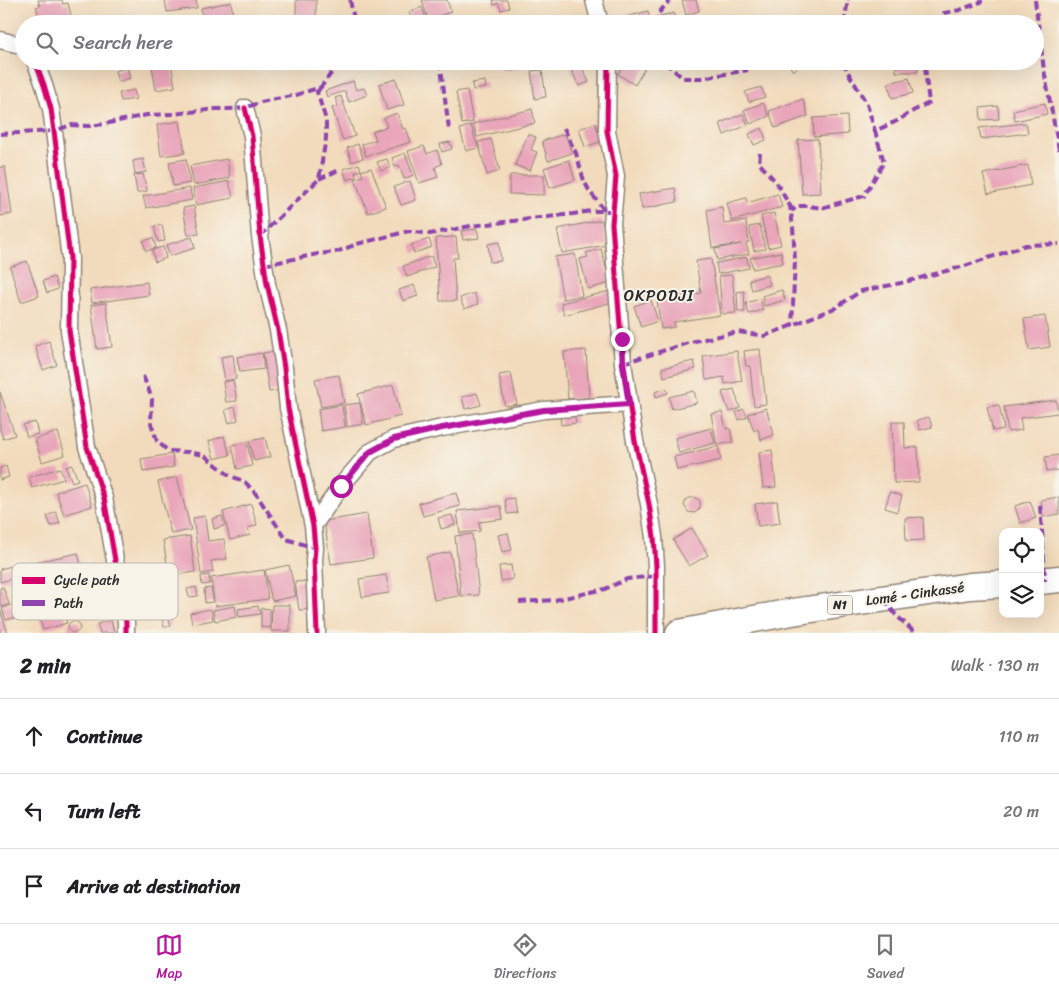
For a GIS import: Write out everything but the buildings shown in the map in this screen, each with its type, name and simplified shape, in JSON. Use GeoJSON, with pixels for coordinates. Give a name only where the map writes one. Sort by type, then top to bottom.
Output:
{"type":"FeatureCollection","features":[{"type":"Feature","properties":{"kind":"highway"},"geometry":{"type":"LineString","coordinates":[[1044,581],[1059,579]]}},
{"type":"Feature","properties":{"kind":"highway","name":"Lomé - Cinkassé"},"geometry":{"type":"LineString","coordinates":[[679,633],[792,612],[970,586],[999,584]]}},
{"type":"Feature","properties":{"kind":"street"},"geometry":{"type":"LineString","coordinates":[[594,0],[598,15]]}},
{"type":"Feature","properties":{"kind":"street"},"geometry":{"type":"LineString","coordinates":[[0,40],[15,44]]}},
{"type":"Feature","properties":{"kind":"street"},"geometry":{"type":"LineString","coordinates":[[38,70],[49,101],[54,131],[70,258],[69,330],[87,447],[104,498],[116,563]]}},
{"type":"Feature","properties":{"kind":"street"},"geometry":{"type":"LineString","coordinates":[[608,70],[607,131],[616,176],[612,224],[623,363],[635,441],[654,536],[656,633]]}},
{"type":"Feature","properties":{"kind":"street"},"geometry":{"type":"LineString","coordinates":[[246,108],[252,136],[260,236],[267,284],[284,368],[288,408],[313,526],[317,633]]}},
{"type":"Feature","properties":{"kind":"street"},"geometry":{"type":"LineString","coordinates":[[313,526],[341,486],[370,452],[394,439],[442,428],[544,410],[629,404]]}},
{"type":"Feature","properties":{"kind":"street"},"geometry":{"type":"LineString","coordinates":[[126,620],[126,633]]}},
{"type":"Feature","properties":{"kind":"marked path"},"geometry":{"type":"LineString","coordinates":[[350,0],[353,15]]}},
{"type":"Feature","properties":{"kind":"marked path"},"geometry":{"type":"LineString","coordinates":[[657,15],[670,0]]}},
{"type":"Feature","properties":{"kind":"marked path"},"geometry":{"type":"LineString","coordinates":[[846,15],[848,0]]}},
{"type":"Feature","properties":{"kind":"marked path"},"geometry":{"type":"LineString","coordinates":[[943,15],[944,13],[960,10],[981,2],[981,0]]}},
{"type":"Feature","properties":{"kind":"marked path"},"geometry":{"type":"LineString","coordinates":[[1035,0],[1037,15]]}},
{"type":"Feature","properties":{"kind":"marked path"},"geometry":{"type":"LineString","coordinates":[[0,134],[54,131],[71,125],[89,126],[147,115],[245,108],[261,102],[296,95],[321,87],[334,70]]}},
{"type":"Feature","properties":{"kind":"marked path"},"geometry":{"type":"LineString","coordinates":[[441,70],[449,129]]}},
{"type":"Feature","properties":{"kind":"marked path"},"geometry":{"type":"LineString","coordinates":[[674,70],[683,78],[702,78],[748,70]]}},
{"type":"Feature","properties":{"kind":"marked path"},"geometry":{"type":"LineString","coordinates":[[847,70],[867,104],[875,131]]}},
{"type":"Feature","properties":{"kind":"marked path"},"geometry":{"type":"LineString","coordinates":[[790,206],[793,210],[798,206],[821,208],[864,196],[884,162],[875,131],[929,103],[926,70]]}},
{"type":"Feature","properties":{"kind":"marked path"},"geometry":{"type":"LineString","coordinates":[[1044,70],[1059,150]]}},
{"type":"Feature","properties":{"kind":"marked path"},"geometry":{"type":"LineString","coordinates":[[260,236],[319,179],[326,138],[326,120],[317,92],[321,87]]}},
{"type":"Feature","properties":{"kind":"marked path"},"geometry":{"type":"LineString","coordinates":[[564,128],[576,153],[584,181],[606,212]]}},
{"type":"Feature","properties":{"kind":"marked path"},"geometry":{"type":"LineString","coordinates":[[760,153],[759,163],[776,182],[790,206],[795,260],[792,326]]}},
{"type":"Feature","properties":{"kind":"marked path"},"geometry":{"type":"LineString","coordinates":[[319,179],[339,170]]}},
{"type":"Feature","properties":{"kind":"marked path"},"geometry":{"type":"LineString","coordinates":[[264,265],[336,252],[357,244],[409,231],[430,234],[471,226],[591,211],[613,211]]}},
{"type":"Feature","properties":{"kind":"marked path"},"geometry":{"type":"LineString","coordinates":[[623,363],[695,341],[738,332],[765,336],[835,308],[861,291],[901,283],[965,266],[1026,245],[1059,244]]}},
{"type":"Feature","properties":{"kind":"marked path"},"geometry":{"type":"LineString","coordinates":[[143,376],[152,399],[151,423],[157,441],[168,451],[204,455],[229,475],[245,482],[256,494],[286,539],[315,548]]}},
{"type":"Feature","properties":{"kind":"marked path"},"geometry":{"type":"LineString","coordinates":[[1040,506],[1045,581]]}},
{"type":"Feature","properties":{"kind":"marked path"},"geometry":{"type":"LineString","coordinates":[[519,602],[555,600],[605,589],[627,579],[656,576]]}},
{"type":"Feature","properties":{"kind":"marked path"},"geometry":{"type":"LineString","coordinates":[[884,599],[895,614],[915,633]]}},
{"type":"Feature","properties":{"kind":"cycle path"},"geometry":{"type":"LineString","coordinates":[[38,70],[51,109],[54,131],[70,258],[69,330],[87,447],[104,498],[116,563]]}},
{"type":"Feature","properties":{"kind":"cycle path"},"geometry":{"type":"LineString","coordinates":[[608,70],[607,131],[616,176],[612,224],[623,363],[635,441],[649,504],[654,537],[656,633]]}},
{"type":"Feature","properties":{"kind":"cycle path"},"geometry":{"type":"LineString","coordinates":[[245,108],[252,136],[260,236],[267,284],[278,330],[288,408],[313,526],[317,633]]}},
{"type":"Feature","properties":{"kind":"cycle path"},"geometry":{"type":"LineString","coordinates":[[126,620],[126,633]]}},
{"type":"Feature","properties":{"kind":"district","name":"OKPODJI"},"geometry":{"type":"Point","coordinates":[659,295]}},
{"type":"Feature","properties":{"kind":"route"},"geometry":{"type":"LineString","coordinates":[[341,486],[370,452],[394,439],[522,413],[629,404],[623,363],[622,339]]}}]}
